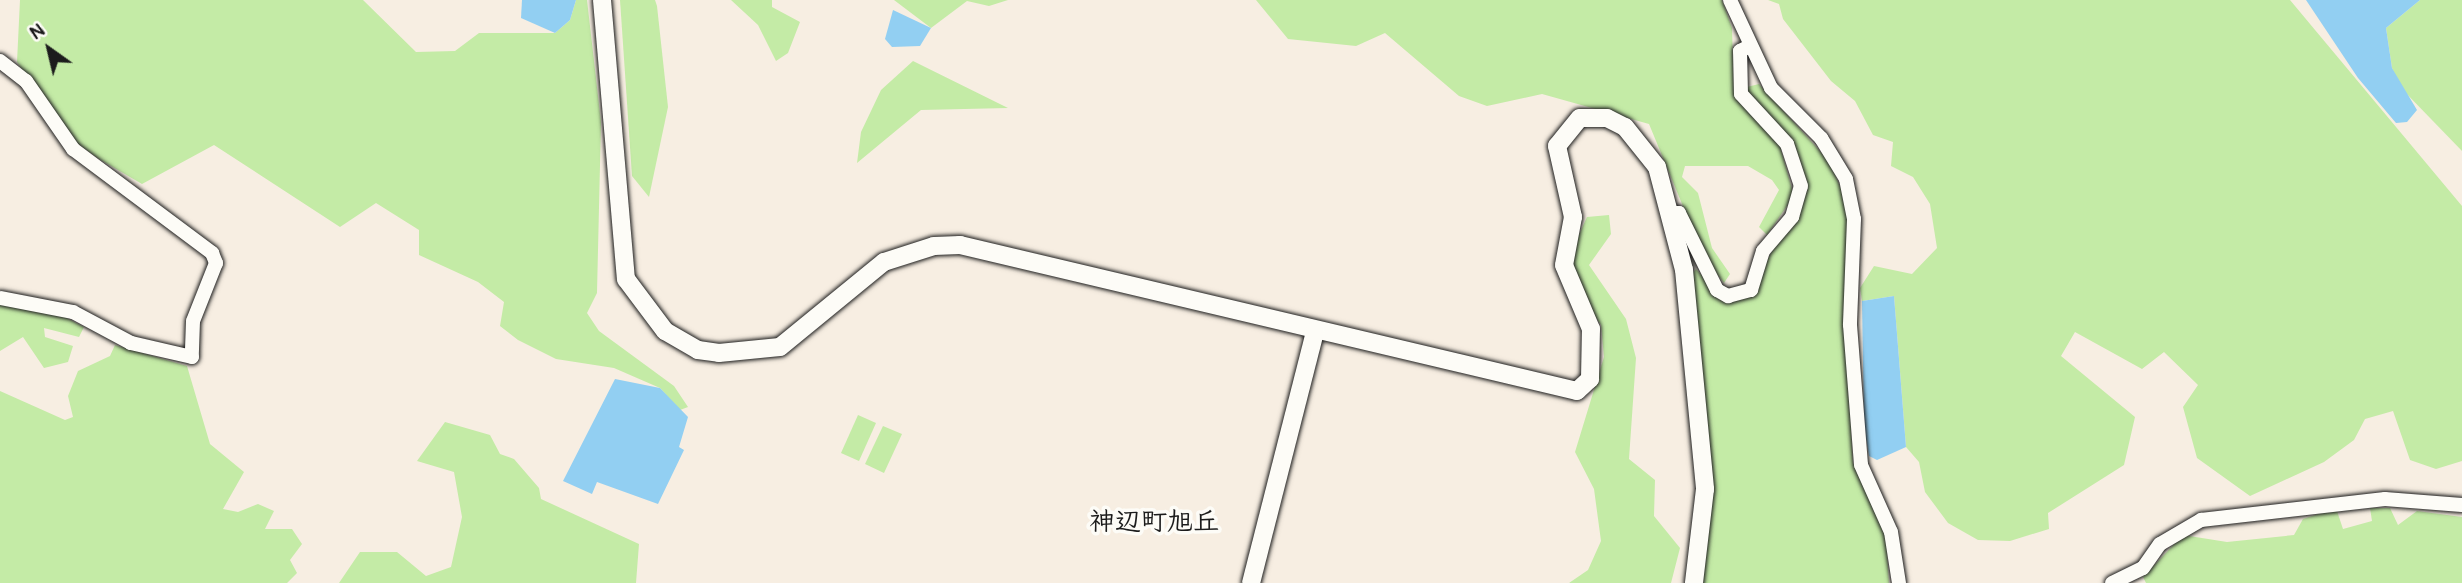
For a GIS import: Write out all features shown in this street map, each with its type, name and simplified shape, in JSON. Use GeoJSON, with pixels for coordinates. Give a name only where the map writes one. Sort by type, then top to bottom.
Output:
{"type":"FeatureCollection","features":[{"type":"Feature","properties":{"kind":"street"},"geometry":{"type":"LineString","coordinates":[[602,0],[626,279],[652,319],[683,344],[740,354],[780,346],[884,262],[933,246],[960,245],[1577,391],[1590,379],[1593,361],[1589,318],[1564,265],[1573,217],[1558,156],[1560,135],[1580,118],[1607,118],[1625,127],[1650,152],[1670,213],[1684,270],[1704,489],[1694,583]]}},
{"type":"Feature","properties":{"kind":"street"},"geometry":{"type":"LineString","coordinates":[[1730,0],[1771,88],[1821,138],[1846,178],[1854,219],[1850,325],[1861,465],[1891,532],[1899,583]]}},
{"type":"Feature","properties":{"kind":"street"},"geometry":{"type":"LineString","coordinates":[[1670,213],[1679,213],[1717,290],[1728,296],[1751,290],[1763,251],[1792,217],[1801,186],[1787,144],[1741,93],[1740,51],[1750,46]]}},
{"type":"Feature","properties":{"kind":"street"},"geometry":{"type":"LineString","coordinates":[[0,61],[26,82],[73,149],[212,253],[216,263],[193,321],[192,357],[131,343],[73,312],[0,298]]}},
{"type":"Feature","properties":{"kind":"street"},"geometry":{"type":"LineString","coordinates":[[1251,583],[1315,331]]}},
{"type":"Feature","properties":{"kind":"street"},"geometry":{"type":"LineString","coordinates":[[2112,583],[2143,568],[2160,544],[2202,520],[2385,499],[2462,505]]}},
{"type":"Feature","properties":{"kind":"green space"},"geometry":{"type":"Polygon","coordinates":[[[20,0],[363,0],[416,52],[455,51],[479,33],[555,33],[570,20],[576,0],[587,0],[601,122],[597,293],[587,313],[599,331],[674,386],[688,407],[680,410],[660,388],[614,368],[556,359],[518,340],[500,326],[504,302],[478,282],[419,255],[419,230],[376,203],[340,227],[214,145],[142,184],[99,159],[64,134],[17,62],[20,0]]]}},
{"type":"Feature","properties":{"kind":"green space"},"geometry":{"type":"Polygon","coordinates":[[[620,0],[655,0],[657,6],[668,107],[649,197],[632,176],[620,0]]]}},
{"type":"Feature","properties":{"kind":"green space"},"geometry":{"type":"Polygon","coordinates":[[[731,0],[772,0],[772,7],[800,22],[788,53],[776,61],[758,25],[731,0]]]}},
{"type":"Feature","properties":{"kind":"green space"},"geometry":{"type":"Polygon","coordinates":[[[894,0],[1008,0],[989,6],[967,1],[931,28],[894,0]]]}},
{"type":"Feature","properties":{"kind":"green space"},"geometry":{"type":"Polygon","coordinates":[[[1256,0],[1722,0],[1732,28],[1734,95],[1780,146],[1794,196],[1767,235],[1759,227],[1779,190],[1772,180],[1748,166],[1685,166],[1682,177],[1698,193],[1712,248],[1730,274],[1724,283],[1704,257],[1649,124],[1542,94],[1487,106],[1459,96],[1385,33],[1356,46],[1288,39],[1256,0]]]}},
{"type":"Feature","properties":{"kind":"green space"},"geometry":{"type":"Polygon","coordinates":[[[1768,0],[2290,0],[2462,206],[2462,461],[2436,469],[2410,460],[2393,411],[2365,419],[2354,440],[2324,462],[2250,496],[2197,458],[2183,407],[2198,385],[2164,352],[2142,369],[2075,332],[2061,356],[2135,417],[2124,465],[2048,513],[2049,529],[2010,541],[1978,540],[1948,523],[1925,492],[1919,462],[1906,447],[1894,296],[1862,301],[1860,288],[1874,266],[1912,274],[1937,248],[1930,204],[1913,177],[1891,166],[1893,142],[1873,135],[1855,101],[1831,81],[1783,19],[1779,4],[1768,0]]]}},
{"type":"Feature","properties":{"kind":"green space"},"geometry":{"type":"Polygon","coordinates":[[[2420,0],[2462,0],[2462,151],[2401,88],[2392,68],[2386,28],[2420,0]]]}},
{"type":"Feature","properties":{"kind":"green space"},"geometry":{"type":"Polygon","coordinates":[[[913,61],[1008,108],[921,110],[857,163],[861,132],[881,90],[913,61]]]}},
{"type":"Feature","properties":{"kind":"green space"},"geometry":{"type":"Polygon","coordinates":[[[1759,84],[1829,161],[1848,205],[1844,314],[1853,463],[1886,537],[1889,583],[1698,583],[1703,558],[1690,276],[1696,269],[1726,302],[1745,298],[1807,191],[1793,140],[1750,98],[1747,87],[1759,84]]]}},
{"type":"Feature","properties":{"kind":"green space"},"geometry":{"type":"Polygon","coordinates":[[[1609,215],[1611,234],[1589,265],[1626,319],[1636,358],[1629,459],[1655,480],[1654,516],[1680,548],[1671,583],[1569,583],[1588,570],[1601,541],[1594,489],[1575,452],[1604,357],[1601,325],[1577,293],[1568,259],[1587,217],[1609,215]]]}},
{"type":"Feature","properties":{"kind":"green space"},"geometry":{"type":"Polygon","coordinates":[[[0,302],[55,312],[84,327],[79,337],[44,328],[45,337],[73,346],[68,362],[44,368],[23,337],[0,351],[0,302]]]}},
{"type":"Feature","properties":{"kind":"green space"},"geometry":{"type":"Polygon","coordinates":[[[115,345],[187,366],[210,444],[244,472],[223,509],[238,512],[258,504],[274,511],[265,529],[292,529],[302,544],[290,560],[297,573],[287,583],[0,583],[0,391],[65,420],[73,417],[68,396],[78,371],[110,356],[115,345]]]}},
{"type":"Feature","properties":{"kind":"green space"},"geometry":{"type":"Polygon","coordinates":[[[858,415],[876,423],[859,461],[841,453],[858,415]]]}},
{"type":"Feature","properties":{"kind":"green space"},"geometry":{"type":"Polygon","coordinates":[[[445,422],[490,435],[500,454],[514,459],[539,488],[541,499],[639,544],[636,583],[339,583],[360,552],[397,552],[426,576],[451,567],[462,517],[454,472],[417,461],[445,422]]]}},
{"type":"Feature","properties":{"kind":"green space"},"geometry":{"type":"Polygon","coordinates":[[[883,426],[902,434],[884,473],[865,464],[883,426]]]}},
{"type":"Feature","properties":{"kind":"green space"},"geometry":{"type":"Polygon","coordinates":[[[2336,508],[2343,529],[2372,521],[2370,508],[2390,508],[2398,525],[2417,511],[2462,517],[2462,583],[2146,583],[2143,577],[2183,535],[2227,542],[2294,535],[2303,519],[2336,508]]]}},
{"type":"Feature","properties":{"kind":"water"},"geometry":{"type":"Polygon","coordinates":[[[522,0],[576,0],[570,20],[555,33],[521,18],[522,0]]]}},
{"type":"Feature","properties":{"kind":"water"},"geometry":{"type":"Polygon","coordinates":[[[2306,0],[2420,0],[2386,28],[2392,68],[2417,110],[2407,122],[2396,123],[2358,78],[2306,0]]]}},
{"type":"Feature","properties":{"kind":"water"},"geometry":{"type":"Polygon","coordinates":[[[893,10],[931,28],[920,46],[892,47],[885,39],[893,10]]]}},
{"type":"Feature","properties":{"kind":"water"},"geometry":{"type":"Polygon","coordinates":[[[1894,296],[1906,447],[1877,460],[1869,456],[1864,426],[1862,301],[1894,296]]]}},
{"type":"Feature","properties":{"kind":"water"},"geometry":{"type":"Polygon","coordinates":[[[615,379],[660,388],[688,417],[679,447],[684,450],[658,504],[597,482],[592,494],[563,481],[615,379]]]}},
{"type":"Feature","properties":{"kind":"district","name":"神辺町旭丘"},"geometry":{"type":"Point","coordinates":[1154,523]}}]}
